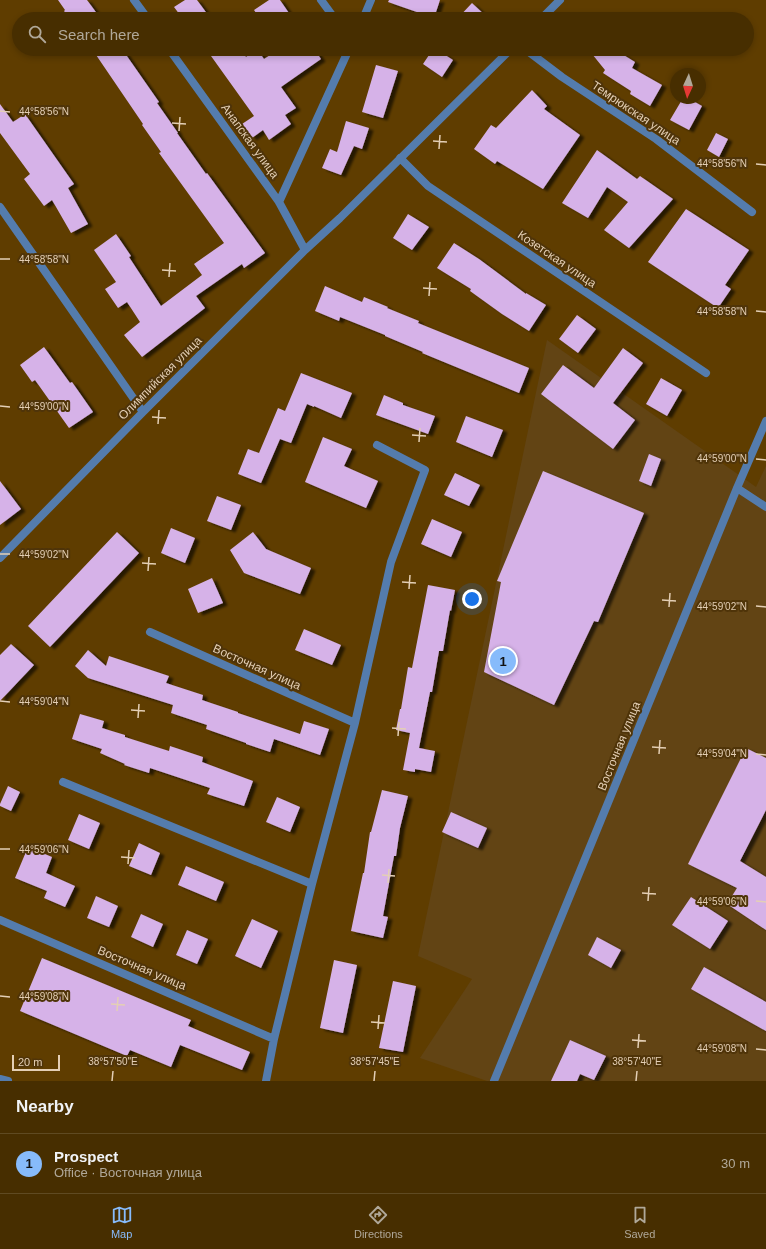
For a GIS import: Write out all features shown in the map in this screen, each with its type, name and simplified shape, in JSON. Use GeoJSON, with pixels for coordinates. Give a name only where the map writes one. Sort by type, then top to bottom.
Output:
{"type":"FeatureCollection","features":[{"type":"Feature","properties":{"kind":"street"},"geometry":{"type":"LineString","coordinates":[[134,0],[143,12]]}},
{"type":"Feature","properties":{"kind":"street"},"geometry":{"type":"LineString","coordinates":[[321,0],[330,12]]}},
{"type":"Feature","properties":{"kind":"street"},"geometry":{"type":"LineString","coordinates":[[366,12],[371,0]]}},
{"type":"Feature","properties":{"kind":"street"},"geometry":{"type":"LineString","coordinates":[[548,12],[560,0]]}},
{"type":"Feature","properties":{"kind":"street","name":"Анапская улица"},"geometry":{"type":"LineString","coordinates":[[174,56],[279,202],[305,250]]}},
{"type":"Feature","properties":{"kind":"street"},"geometry":{"type":"LineString","coordinates":[[279,202],[346,56]]}},
{"type":"Feature","properties":{"kind":"street","name":"Олимпийская улица"},"geometry":{"type":"LineString","coordinates":[[0,558],[305,250],[340,218],[504,56]]}},
{"type":"Feature","properties":{"kind":"street","name":"Темрюкская улица"},"geometry":{"type":"LineString","coordinates":[[534,56],[562,77],[656,139],[752,212]]}},
{"type":"Feature","properties":{"kind":"street","name":"Козетская улица"},"geometry":{"type":"LineString","coordinates":[[400,158],[428,186],[706,373]]}},
{"type":"Feature","properties":{"kind":"street"},"geometry":{"type":"LineString","coordinates":[[0,207],[143,412]]}},
{"type":"Feature","properties":{"kind":"street","name":"Восточная улица"},"geometry":{"type":"LineString","coordinates":[[494,1081],[737,488],[766,421]]}},
{"type":"Feature","properties":{"kind":"street"},"geometry":{"type":"LineString","coordinates":[[266,1081],[274,1039],[312,884],[355,723],[391,562],[425,470],[377,445]]}},
{"type":"Feature","properties":{"kind":"street"},"geometry":{"type":"LineString","coordinates":[[737,488],[766,507]]}},
{"type":"Feature","properties":{"kind":"street","name":"Восточная улица"},"geometry":{"type":"LineString","coordinates":[[150,632],[355,723]]}},
{"type":"Feature","properties":{"kind":"street"},"geometry":{"type":"LineString","coordinates":[[62,782],[312,884]]}},
{"type":"Feature","properties":{"kind":"street","name":"Восточная улица"},"geometry":{"type":"LineString","coordinates":[[0,920],[274,1039]]}},
{"type":"Feature","properties":{"kind":"street"},"geometry":{"type":"LineString","coordinates":[[0,1079],[8,1081]]}},
{"type":"Feature","properties":{"kind":"shaded area"},"geometry":{"type":"Polygon","coordinates":[[[547,340],[756,487],[766,466],[766,1081],[487,1081],[420,1058],[472,979],[418,956],[547,340]]]}},
{"type":"Feature","properties":{"kind":"building"},"geometry":{"type":"Polygon","coordinates":[[[58,0],[87,0],[96,12],[65,12],[58,0]]]}},
{"type":"Feature","properties":{"kind":"building"},"geometry":{"type":"Polygon","coordinates":[[[185,0],[197,0],[206,12],[178,12],[174,7],[185,0]]]}},
{"type":"Feature","properties":{"kind":"building"},"geometry":{"type":"Polygon","coordinates":[[[269,0],[280,0],[288,12],[255,12],[254,10],[269,0]]]}},
{"type":"Feature","properties":{"kind":"building"},"geometry":{"type":"Polygon","coordinates":[[[389,0],[440,0],[436,12],[417,12],[388,2],[389,0]]]}},
{"type":"Feature","properties":{"kind":"building"},"geometry":{"type":"Polygon","coordinates":[[[472,3],[482,12],[464,12],[472,3]]]}},
{"type":"Feature","properties":{"kind":"building"},"geometry":{"type":"Polygon","coordinates":[[[97,56],[127,56],[159,102],[157,103],[177,133],[265,253],[244,268],[242,264],[196,296],[205,308],[142,357],[124,335],[140,322],[127,302],[118,308],[105,289],[116,282],[94,250],[116,234],[161,306],[202,275],[194,264],[224,243],[159,153],[161,152],[142,125],[143,124],[97,56]]]}},
{"type":"Feature","properties":{"kind":"building"},"geometry":{"type":"Polygon","coordinates":[[[211,56],[262,56],[264,59],[268,56],[319,56],[321,59],[281,87],[296,108],[285,115],[291,124],[269,140],[263,130],[252,138],[242,124],[254,116],[211,56]]]}},
{"type":"Feature","properties":{"kind":"building"},"geometry":{"type":"Polygon","coordinates":[[[428,56],[447,56],[453,60],[442,77],[423,64],[428,56]]]}},
{"type":"Feature","properties":{"kind":"building"},"geometry":{"type":"Polygon","coordinates":[[[594,56],[625,56],[635,62],[632,68],[662,85],[650,106],[630,94],[631,91],[603,73],[605,70],[594,56]]]}},
{"type":"Feature","properties":{"kind":"building"},"geometry":{"type":"Polygon","coordinates":[[[376,65],[398,71],[383,118],[362,112],[376,65]]]}},
{"type":"Feature","properties":{"kind":"building"},"geometry":{"type":"Polygon","coordinates":[[[532,90],[547,106],[544,109],[580,135],[543,189],[497,161],[495,164],[474,149],[491,125],[496,128],[532,90]]]}},
{"type":"Feature","properties":{"kind":"building"},"geometry":{"type":"Polygon","coordinates":[[[0,104],[13,122],[25,114],[74,184],[68,188],[88,224],[71,233],[52,200],[44,206],[24,179],[30,174],[0,133],[0,104]]]}},
{"type":"Feature","properties":{"kind":"building"},"geometry":{"type":"Polygon","coordinates":[[[679,104],[698,104],[702,106],[689,130],[670,120],[679,104]]]}},
{"type":"Feature","properties":{"kind":"building"},"geometry":{"type":"Polygon","coordinates":[[[346,121],[369,128],[362,149],[354,146],[341,175],[322,168],[330,149],[337,152],[346,121]]]}},
{"type":"Feature","properties":{"kind":"building"},"geometry":{"type":"Polygon","coordinates":[[[716,133],[728,139],[719,157],[707,150],[716,133]]]}},
{"type":"Feature","properties":{"kind":"building"},"geometry":{"type":"Polygon","coordinates":[[[597,150],[637,179],[640,176],[673,199],[629,248],[604,230],[628,202],[607,187],[588,218],[562,203],[597,150]]]}},
{"type":"Feature","properties":{"kind":"building"},"geometry":{"type":"Polygon","coordinates":[[[686,209],[749,250],[725,285],[731,289],[718,308],[648,262],[686,209]]]}},
{"type":"Feature","properties":{"kind":"building"},"geometry":{"type":"Polygon","coordinates":[[[408,214],[429,227],[412,250],[393,238],[408,214]]]}},
{"type":"Feature","properties":{"kind":"building"},"geometry":{"type":"Polygon","coordinates":[[[454,243],[479,259],[526,294],[546,305],[529,331],[470,291],[471,289],[437,268],[454,243]]]}},
{"type":"Feature","properties":{"kind":"building"},"geometry":{"type":"Polygon","coordinates":[[[325,286],[362,302],[364,297],[419,321],[418,323],[529,368],[519,393],[422,353],[423,352],[385,335],[340,317],[339,321],[315,311],[325,286]]]}},
{"type":"Feature","properties":{"kind":"building"},"geometry":{"type":"Polygon","coordinates":[[[577,315],[596,329],[578,353],[559,339],[577,315]]]}},
{"type":"Feature","properties":{"kind":"building"},"geometry":{"type":"Polygon","coordinates":[[[44,347],[70,383],[72,382],[93,412],[69,428],[35,380],[32,382],[20,365],[44,347]]]}},
{"type":"Feature","properties":{"kind":"building"},"geometry":{"type":"Polygon","coordinates":[[[623,348],[643,363],[613,403],[635,420],[613,449],[541,394],[563,365],[594,388],[623,348]]]}},
{"type":"Feature","properties":{"kind":"building"},"geometry":{"type":"Polygon","coordinates":[[[301,373],[352,393],[341,418],[307,404],[291,443],[280,439],[261,483],[238,474],[248,449],[259,453],[278,408],[285,411],[301,373]]]}},
{"type":"Feature","properties":{"kind":"building"},"geometry":{"type":"Polygon","coordinates":[[[661,378],[682,390],[667,416],[646,404],[661,378]]]}},
{"type":"Feature","properties":{"kind":"building"},"geometry":{"type":"Polygon","coordinates":[[[384,395],[403,403],[403,405],[435,416],[428,434],[376,415],[384,395]]]}},
{"type":"Feature","properties":{"kind":"building"},"geometry":{"type":"Polygon","coordinates":[[[466,416],[503,430],[492,457],[456,442],[466,416]]]}},
{"type":"Feature","properties":{"kind":"building"},"geometry":{"type":"Polygon","coordinates":[[[323,437],[352,449],[344,466],[378,481],[366,508],[305,482],[323,437]]]}},
{"type":"Feature","properties":{"kind":"building"},"geometry":{"type":"Polygon","coordinates":[[[649,454],[661,459],[651,486],[639,481],[649,454]]]}},
{"type":"Feature","properties":{"kind":"building"},"geometry":{"type":"Polygon","coordinates":[[[543,471],[644,513],[598,622],[594,621],[554,705],[484,672],[501,582],[497,581],[543,471]]]}},
{"type":"Feature","properties":{"kind":"building"},"geometry":{"type":"Polygon","coordinates":[[[455,473],[480,485],[469,506],[444,495],[455,473]]]}},
{"type":"Feature","properties":{"kind":"building"},"geometry":{"type":"Polygon","coordinates":[[[0,481],[21,509],[0,525],[0,481]]]}},
{"type":"Feature","properties":{"kind":"building"},"geometry":{"type":"Polygon","coordinates":[[[217,496],[241,505],[231,530],[207,521],[217,496]]]}},
{"type":"Feature","properties":{"kind":"building"},"geometry":{"type":"Polygon","coordinates":[[[432,519],[462,532],[451,557],[421,544],[432,519]]]}},
{"type":"Feature","properties":{"kind":"building"},"geometry":{"type":"Polygon","coordinates":[[[171,528],[195,538],[185,563],[161,553],[171,528]]]}},
{"type":"Feature","properties":{"kind":"building"},"geometry":{"type":"Polygon","coordinates":[[[117,532],[139,553],[50,647],[28,626],[117,532]]]}},
{"type":"Feature","properties":{"kind":"building"},"geometry":{"type":"Polygon","coordinates":[[[253,532],[266,549],[311,568],[300,594],[244,573],[230,550],[253,532]]]}},
{"type":"Feature","properties":{"kind":"building"},"geometry":{"type":"Polygon","coordinates":[[[212,578],[223,603],[198,613],[188,589],[212,578]]]}},
{"type":"Feature","properties":{"kind":"building"},"geometry":{"type":"Polygon","coordinates":[[[428,585],[455,590],[443,651],[439,651],[432,692],[430,692],[419,748],[435,751],[431,772],[415,769],[415,772],[403,770],[410,733],[396,730],[408,667],[412,668],[428,585]]]}},
{"type":"Feature","properties":{"kind":"building"},"geometry":{"type":"Polygon","coordinates":[[[304,629],[341,645],[332,665],[295,650],[304,629]]]}},
{"type":"Feature","properties":{"kind":"building"},"geometry":{"type":"Polygon","coordinates":[[[11,644],[34,665],[0,701],[0,655],[11,644]]]}},
{"type":"Feature","properties":{"kind":"building"},"geometry":{"type":"Polygon","coordinates":[[[88,650],[106,666],[109,656],[169,676],[166,683],[203,695],[202,700],[300,734],[304,721],[329,729],[320,755],[274,739],[270,752],[206,729],[207,725],[171,713],[173,705],[88,678],[75,666],[88,650]]]}},
{"type":"Feature","properties":{"kind":"building"},"geometry":{"type":"Polygon","coordinates":[[[80,714],[104,721],[102,728],[125,735],[125,737],[169,751],[170,746],[203,757],[202,762],[253,781],[244,806],[207,794],[210,788],[150,768],[149,773],[124,765],[125,764],[100,753],[102,749],[72,739],[80,714]]]}},
{"type":"Feature","properties":{"kind":"building"},"geometry":{"type":"Polygon","coordinates":[[[746,748],[766,758],[766,810],[740,861],[766,877],[766,930],[727,904],[737,888],[688,864],[746,748]]]}},
{"type":"Feature","properties":{"kind":"building"},"geometry":{"type":"Polygon","coordinates":[[[8,786],[20,792],[11,811],[0,806],[8,786]]]}},
{"type":"Feature","properties":{"kind":"building"},"geometry":{"type":"Polygon","coordinates":[[[382,790],[408,796],[400,828],[396,856],[394,856],[383,916],[388,917],[383,938],[351,931],[364,873],[370,832],[382,790]]]}},
{"type":"Feature","properties":{"kind":"building"},"geometry":{"type":"Polygon","coordinates":[[[277,797],[300,807],[290,832],[266,822],[277,797]]]}},
{"type":"Feature","properties":{"kind":"building"},"geometry":{"type":"Polygon","coordinates":[[[451,812],[487,828],[478,848],[442,832],[451,812]]]}},
{"type":"Feature","properties":{"kind":"building"},"geometry":{"type":"Polygon","coordinates":[[[79,814],[100,823],[89,849],[68,840],[79,814]]]}},
{"type":"Feature","properties":{"kind":"building"},"geometry":{"type":"Polygon","coordinates":[[[139,843],[160,853],[151,875],[129,866],[139,843]]]}},
{"type":"Feature","properties":{"kind":"building"},"geometry":{"type":"Polygon","coordinates":[[[28,847],[52,857],[46,873],[75,886],[65,907],[44,898],[47,891],[15,878],[28,847]]]}},
{"type":"Feature","properties":{"kind":"building"},"geometry":{"type":"Polygon","coordinates":[[[186,866],[224,882],[216,901],[178,885],[186,866]]]}},
{"type":"Feature","properties":{"kind":"building"},"geometry":{"type":"Polygon","coordinates":[[[96,896],[118,906],[109,927],[87,918],[96,896]]]}},
{"type":"Feature","properties":{"kind":"building"},"geometry":{"type":"Polygon","coordinates":[[[691,897],[728,921],[710,949],[672,925],[691,897]]]}},
{"type":"Feature","properties":{"kind":"building"},"geometry":{"type":"Polygon","coordinates":[[[141,914],[163,924],[153,947],[131,937],[141,914]]]}},
{"type":"Feature","properties":{"kind":"building"},"geometry":{"type":"Polygon","coordinates":[[[252,919],[278,931],[261,968],[235,956],[252,919]]]}},
{"type":"Feature","properties":{"kind":"building"},"geometry":{"type":"Polygon","coordinates":[[[187,930],[208,939],[197,964],[176,955],[187,930]]]}},
{"type":"Feature","properties":{"kind":"building"},"geometry":{"type":"Polygon","coordinates":[[[597,937],[621,950],[611,968],[588,955],[597,937]]]}},
{"type":"Feature","properties":{"kind":"building"},"geometry":{"type":"Polygon","coordinates":[[[42,958],[191,1020],[188,1026],[250,1052],[242,1070],[180,1045],[171,1067],[130,1050],[127,1056],[20,1011],[42,958]]]}},
{"type":"Feature","properties":{"kind":"building"},"geometry":{"type":"Polygon","coordinates":[[[334,960],[357,965],[343,1033],[320,1028],[334,960]]]}},
{"type":"Feature","properties":{"kind":"building"},"geometry":{"type":"Polygon","coordinates":[[[704,967],[766,1002],[766,1031],[691,989],[704,967]]]}},
{"type":"Feature","properties":{"kind":"building"},"geometry":{"type":"Polygon","coordinates":[[[393,981],[416,986],[403,1052],[379,1048],[393,981]]]}},
{"type":"Feature","properties":{"kind":"building"},"geometry":{"type":"Polygon","coordinates":[[[570,1040],[606,1056],[594,1080],[580,1074],[577,1081],[551,1081],[570,1040]]]}},
{"type":"Feature","properties":{"kind":"place","name":"Prospect"},"geometry":{"type":"Point","coordinates":[503,661]}}]}
